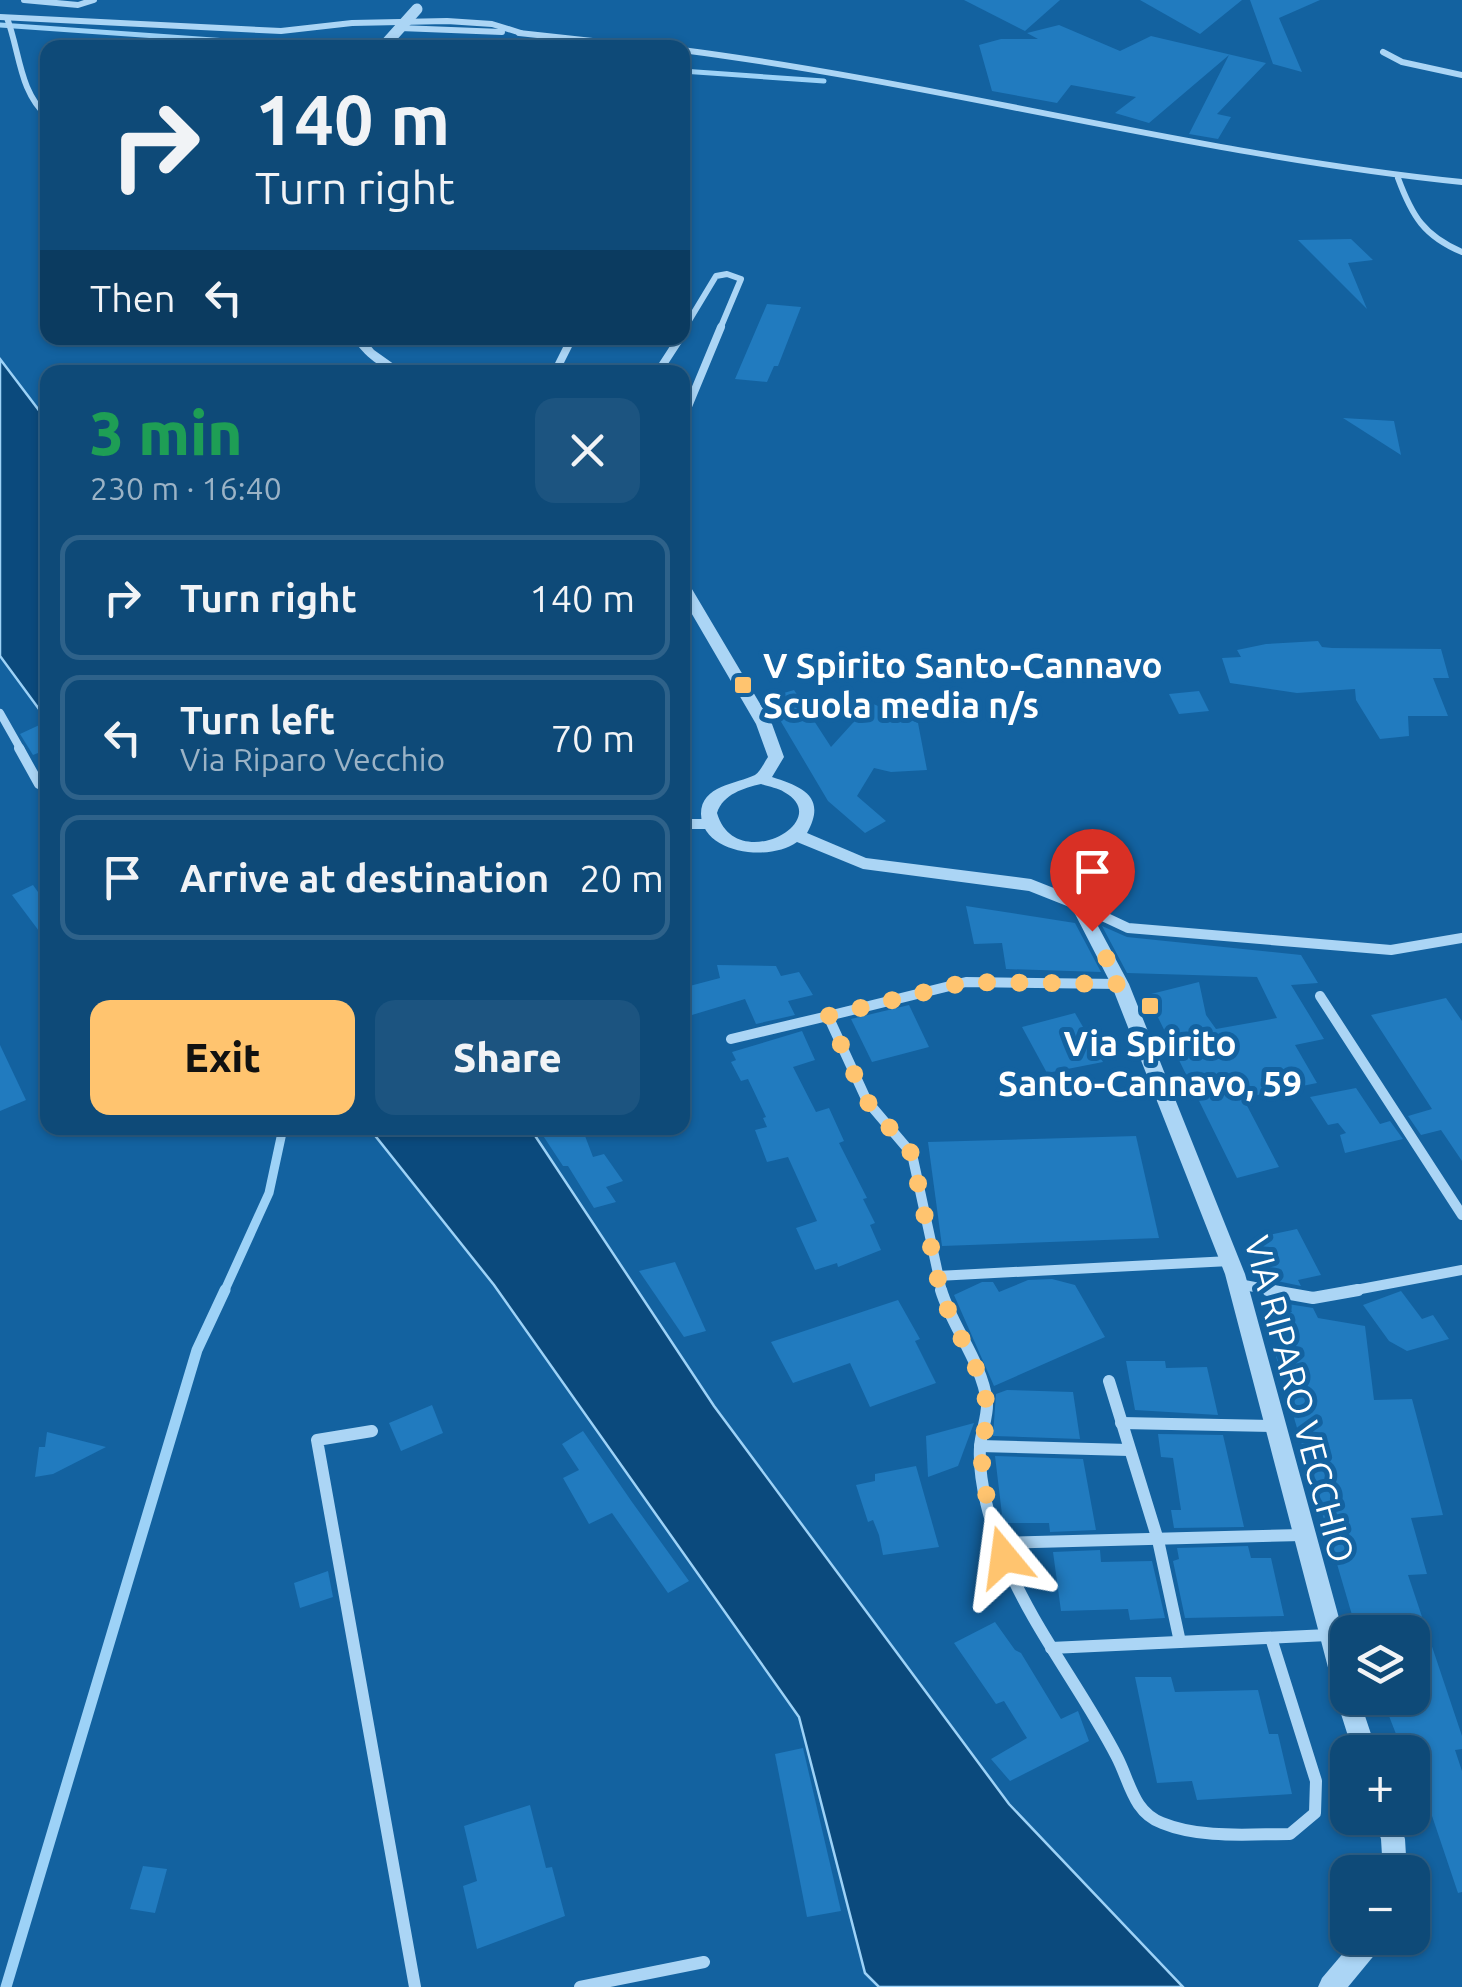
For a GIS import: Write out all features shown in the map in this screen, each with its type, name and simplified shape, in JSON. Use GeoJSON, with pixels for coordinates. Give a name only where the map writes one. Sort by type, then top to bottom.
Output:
{"type":"FeatureCollection","features":[{"type":"Feature","properties":{"kind":"street"},"geometry":{"type":"LineString","coordinates":[[24,0],[78,6],[94,0]]}},
{"type":"Feature","properties":{"kind":"street"},"geometry":{"type":"LineString","coordinates":[[389,40],[420,4]]}},
{"type":"Feature","properties":{"kind":"street"},"geometry":{"type":"LineString","coordinates":[[40,113],[33,108],[6,19],[280,31],[393,21],[446,21],[492,24],[522,33]]}},
{"type":"Feature","properties":{"kind":"street"},"geometry":{"type":"LineString","coordinates":[[400,28],[585,40]]}},
{"type":"Feature","properties":{"kind":"street"},"geometry":{"type":"LineString","coordinates":[[690,51],[830,71],[1304,167],[1462,182]]}},
{"type":"Feature","properties":{"kind":"street"},"geometry":{"type":"LineString","coordinates":[[1383,52],[1402,62],[1462,76]]}},
{"type":"Feature","properties":{"kind":"street"},"geometry":{"type":"LineString","coordinates":[[1398,178],[1415,226],[1430,238],[1462,252]]}},
{"type":"Feature","properties":{"kind":"street"},"geometry":{"type":"LineString","coordinates":[[690,320],[716,276],[727,274],[741,280],[690,401]]}},
{"type":"Feature","properties":{"kind":"street"},"geometry":{"type":"LineString","coordinates":[[364,345],[389,365]]}},
{"type":"Feature","properties":{"kind":"street"},"geometry":{"type":"LineString","coordinates":[[690,598],[764,724],[776,756],[762,779]]}},
{"type":"Feature","properties":{"kind":"street"},"geometry":{"type":"LineString","coordinates":[[0,713],[40,784]]}},
{"type":"Feature","properties":{"kind":"street"},"geometry":{"type":"LineString","coordinates":[[762,779],[783,783],[800,793],[809,807],[809,822],[799,836],[782,845],[740,845],[712,824],[711,807],[720,792],[739,782],[762,779]]}},
{"type":"Feature","properties":{"kind":"street"},"geometry":{"type":"LineString","coordinates":[[690,824],[712,824]]}},
{"type":"Feature","properties":{"kind":"street"},"geometry":{"type":"LineString","coordinates":[[799,836],[862,863],[1031,885],[1128,928],[1391,950],[1462,938]]}},
{"type":"Feature","properties":{"kind":"street","name":"VIA RIPARO VECCHIO"},"geometry":{"type":"LineString","coordinates":[[1078,904],[1120,984],[1238,1284],[1330,1641]]}},
{"type":"Feature","properties":{"kind":"street"},"geometry":{"type":"LineString","coordinates":[[731,1039],[966,982],[1120,984]]}},
{"type":"Feature","properties":{"kind":"street"},"geometry":{"type":"LineString","coordinates":[[1320,996],[1462,1216]]}},
{"type":"Feature","properties":{"kind":"street"},"geometry":{"type":"LineString","coordinates":[[828,1016],[866,1100],[912,1154],[937,1276],[987,1403],[980,1446],[981,1476],[1000,1543],[1051,1648],[1117,1757],[1138,1807],[1160,1823],[1201,1832],[1290,1834],[1315,1813],[1316,1782],[1270,1638]]}},
{"type":"Feature","properties":{"kind":"street"},"geometry":{"type":"LineString","coordinates":[[937,1276],[1230,1261]]}},
{"type":"Feature","properties":{"kind":"street"},"geometry":{"type":"LineString","coordinates":[[1238,1284],[1312,1298],[1462,1270]]}},
{"type":"Feature","properties":{"kind":"street"},"geometry":{"type":"LineString","coordinates":[[1109,1381],[1158,1540],[1180,1642]]}},
{"type":"Feature","properties":{"kind":"street"},"geometry":{"type":"LineString","coordinates":[[1121,1423],[1274,1426]]}},
{"type":"Feature","properties":{"kind":"street"},"geometry":{"type":"LineString","coordinates":[[372,1432],[317,1440],[414,1987]]}},
{"type":"Feature","properties":{"kind":"street"},"geometry":{"type":"LineString","coordinates":[[980,1446],[1128,1450]]}},
{"type":"Feature","properties":{"kind":"street"},"geometry":{"type":"LineString","coordinates":[[1000,1543],[1302,1535]]}},
{"type":"Feature","properties":{"kind":"street"},"geometry":{"type":"LineString","coordinates":[[1051,1648],[1328,1635]]}},
{"type":"Feature","properties":{"kind":"street"},"geometry":{"type":"LineString","coordinates":[[1331,1987],[1358,1955]]}},
{"type":"Feature","properties":{"kind":"street"},"geometry":{"type":"LineString","coordinates":[[580,1987],[704,1962]]}},
{"type":"Feature","properties":{"kind":"water"},"geometry":{"type":"Polygon","coordinates":[[[0,359],[40,412],[40,710],[0,656],[0,359]]]}},
{"type":"Feature","properties":{"kind":"water"},"geometry":{"type":"Polygon","coordinates":[[[375,1135],[535,1135],[714,1406],[1009,1804],[1183,1987],[879,1987],[865,1973],[799,1717],[494,1285],[375,1135]]]}},
{"type":"Feature","properties":{"kind":"building"},"geometry":{"type":"Polygon","coordinates":[[[964,0],[1060,0],[1025,31],[964,0]]]}},
{"type":"Feature","properties":{"kind":"building"},"geometry":{"type":"Polygon","coordinates":[[[1140,0],[1242,0],[1200,34],[1140,0]]]}},
{"type":"Feature","properties":{"kind":"building"},"geometry":{"type":"Polygon","coordinates":[[[1250,0],[1320,0],[1279,18],[1302,72],[1273,64],[1250,0]]]}},
{"type":"Feature","properties":{"kind":"building"},"geometry":{"type":"Polygon","coordinates":[[[1059,25],[1120,51],[1151,36],[1266,63],[1217,114],[1231,117],[1218,139],[1189,134],[1229,55],[1149,123],[1115,113],[1136,97],[1071,85],[1057,103],[992,91],[979,45],[1001,39],[1038,39],[1027,33],[1059,25]]]}},
{"type":"Feature","properties":{"kind":"building"},"geometry":{"type":"Polygon","coordinates":[[[1351,239],[1373,260],[1348,263],[1367,309],[1298,240],[1351,239]]]}},
{"type":"Feature","properties":{"kind":"building"},"geometry":{"type":"Polygon","coordinates":[[[767,304],[801,307],[778,366],[774,366],[767,382],[735,379],[767,304]]]}},
{"type":"Feature","properties":{"kind":"building"},"geometry":{"type":"Polygon","coordinates":[[[1343,418],[1394,421],[1401,455],[1343,418]]]}},
{"type":"Feature","properties":{"kind":"building"},"geometry":{"type":"Polygon","coordinates":[[[1318,641],[1322,647],[1332,648],[1441,649],[1449,678],[1433,678],[1448,716],[1408,716],[1409,736],[1380,739],[1356,700],[1355,689],[1297,693],[1230,683],[1222,658],[1241,657],[1237,650],[1318,641]]]}},
{"type":"Feature","properties":{"kind":"building"},"geometry":{"type":"Polygon","coordinates":[[[794,690],[831,747],[871,703],[918,723],[927,770],[891,772],[874,768],[857,796],[886,821],[865,833],[828,801],[767,698],[794,690]]]}},
{"type":"Feature","properties":{"kind":"building"},"geometry":{"type":"Polygon","coordinates":[[[1199,691],[1209,711],[1179,714],[1169,694],[1199,691]]]}},
{"type":"Feature","properties":{"kind":"building"},"geometry":{"type":"Polygon","coordinates":[[[40,725],[40,752],[33,755],[20,734],[40,725]]]}},
{"type":"Feature","properties":{"kind":"building"},"geometry":{"type":"Polygon","coordinates":[[[33,885],[40,895],[40,932],[12,895],[33,885]]]}},
{"type":"Feature","properties":{"kind":"building"},"geometry":{"type":"Polygon","coordinates":[[[966,906],[1075,923],[1101,972],[1006,969],[1002,943],[974,944],[966,906]]]}},
{"type":"Feature","properties":{"kind":"building"},"geometry":{"type":"Polygon","coordinates":[[[1102,926],[1127,937],[1301,955],[1318,983],[1291,985],[1324,1039],[1295,1045],[1317,1083],[1243,1098],[1279,1167],[1237,1178],[1147,995],[1199,982],[1206,1015],[1216,1029],[1277,1018],[1257,977],[1127,973],[1102,926]]]}},
{"type":"Feature","properties":{"kind":"building"},"geometry":{"type":"Polygon","coordinates":[[[717,965],[776,966],[781,976],[799,972],[813,995],[788,1001],[795,1015],[756,1024],[745,999],[690,1016],[690,986],[720,978],[717,965]]]}},
{"type":"Feature","properties":{"kind":"building"},"geometry":{"type":"Polygon","coordinates":[[[1446,998],[1462,1021],[1462,1161],[1441,1130],[1421,1135],[1408,1116],[1432,1109],[1371,1015],[1446,998]]]}},
{"type":"Feature","properties":{"kind":"building"},"geometry":{"type":"Polygon","coordinates":[[[909,1005],[929,1047],[872,1062],[851,1019],[909,1005]]]}},
{"type":"Feature","properties":{"kind":"building"},"geometry":{"type":"Polygon","coordinates":[[[1075,1013],[1103,1062],[1047,1073],[1022,1027],[1075,1013]]]}},
{"type":"Feature","properties":{"kind":"building"},"geometry":{"type":"Polygon","coordinates":[[[802,1031],[815,1060],[793,1067],[816,1112],[829,1108],[844,1141],[839,1143],[867,1198],[863,1199],[875,1223],[870,1225],[881,1250],[838,1267],[837,1263],[815,1270],[796,1228],[817,1221],[788,1157],[767,1162],[755,1130],[767,1127],[763,1118],[766,1117],[748,1079],[741,1081],[731,1062],[736,1060],[732,1052],[802,1031]]]}},
{"type":"Feature","properties":{"kind":"building"},"geometry":{"type":"Polygon","coordinates":[[[0,1045],[26,1100],[0,1111],[0,1045]]]}},
{"type":"Feature","properties":{"kind":"building"},"geometry":{"type":"Polygon","coordinates":[[[1356,1088],[1380,1124],[1390,1121],[1403,1139],[1345,1153],[1340,1135],[1346,1133],[1338,1123],[1328,1125],[1310,1097],[1356,1088]]]}},
{"type":"Feature","properties":{"kind":"building"},"geometry":{"type":"Polygon","coordinates":[[[543,1135],[585,1135],[593,1157],[604,1154],[623,1181],[606,1187],[616,1202],[594,1208],[568,1166],[563,1166],[543,1135]]]}},
{"type":"Feature","properties":{"kind":"building"},"geometry":{"type":"Polygon","coordinates":[[[1136,1136],[1159,1238],[942,1246],[928,1142],[1136,1136]]]}},
{"type":"Feature","properties":{"kind":"building"},"geometry":{"type":"Polygon","coordinates":[[[1297,1229],[1321,1275],[1298,1280],[1301,1286],[1277,1281],[1255,1238],[1297,1229]]]}},
{"type":"Feature","properties":{"kind":"building"},"geometry":{"type":"Polygon","coordinates":[[[675,1262],[706,1331],[684,1337],[639,1271],[675,1262]]]}},
{"type":"Feature","properties":{"kind":"building"},"geometry":{"type":"Polygon","coordinates":[[[1052,1279],[1075,1285],[1105,1337],[994,1386],[954,1295],[982,1282],[993,1282],[999,1292],[1028,1280],[1052,1279]]]}},
{"type":"Feature","properties":{"kind":"building"},"geometry":{"type":"Polygon","coordinates":[[[1401,1291],[1422,1319],[1433,1315],[1449,1339],[1407,1351],[1389,1341],[1363,1305],[1401,1291]]]}},
{"type":"Feature","properties":{"kind":"building"},"geometry":{"type":"Polygon","coordinates":[[[898,1300],[920,1339],[915,1341],[936,1383],[870,1407],[850,1363],[793,1383],[771,1342],[898,1300]]]}},
{"type":"Feature","properties":{"kind":"building"},"geometry":{"type":"Polygon","coordinates":[[[1288,1304],[1313,1308],[1318,1318],[1365,1326],[1374,1400],[1412,1399],[1443,1515],[1411,1518],[1427,1574],[1408,1575],[1421,1615],[1352,1615],[1275,1353],[1282,1353],[1269,1314],[1292,1312],[1288,1304]]]}},
{"type":"Feature","properties":{"kind":"building"},"geometry":{"type":"Polygon","coordinates":[[[1126,1361],[1165,1361],[1166,1368],[1207,1367],[1218,1415],[1135,1410],[1126,1361]]]}},
{"type":"Feature","properties":{"kind":"building"},"geometry":{"type":"Polygon","coordinates":[[[1007,1390],[1073,1392],[1080,1439],[993,1436],[996,1394],[1007,1390]]]}},
{"type":"Feature","properties":{"kind":"building"},"geometry":{"type":"Polygon","coordinates":[[[432,1405],[443,1433],[401,1451],[389,1423],[432,1405]]]}},
{"type":"Feature","properties":{"kind":"building"},"geometry":{"type":"Polygon","coordinates":[[[974,1423],[958,1466],[928,1477],[926,1436],[974,1423]]]}},
{"type":"Feature","properties":{"kind":"building"},"geometry":{"type":"Polygon","coordinates":[[[583,1431],[689,1581],[668,1593],[612,1513],[589,1524],[563,1478],[579,1470],[562,1444],[583,1431]]]}},
{"type":"Feature","properties":{"kind":"building"},"geometry":{"type":"Polygon","coordinates":[[[47,1432],[106,1447],[53,1474],[35,1477],[39,1447],[45,1447],[47,1432]]]}},
{"type":"Feature","properties":{"kind":"building"},"geometry":{"type":"Polygon","coordinates":[[[1158,1434],[1223,1435],[1244,1527],[1174,1528],[1171,1510],[1181,1510],[1173,1458],[1161,1457],[1158,1434]]]}},
{"type":"Feature","properties":{"kind":"building"},"geometry":{"type":"Polygon","coordinates":[[[995,1456],[1083,1459],[1096,1530],[1050,1532],[1049,1523],[1003,1523],[995,1456]]]}},
{"type":"Feature","properties":{"kind":"building"},"geometry":{"type":"Polygon","coordinates":[[[916,1466],[939,1547],[883,1555],[879,1535],[873,1520],[868,1522],[856,1485],[875,1481],[875,1474],[916,1466]]]}},
{"type":"Feature","properties":{"kind":"building"},"geometry":{"type":"Polygon","coordinates":[[[1248,1546],[1251,1558],[1271,1558],[1284,1616],[1185,1618],[1173,1561],[1179,1559],[1177,1548],[1248,1546]]]}},
{"type":"Feature","properties":{"kind":"building"},"geometry":{"type":"Polygon","coordinates":[[[1100,1550],[1101,1562],[1152,1561],[1165,1618],[1130,1620],[1128,1609],[1061,1611],[1053,1552],[1100,1550]]]}},
{"type":"Feature","properties":{"kind":"building"},"geometry":{"type":"Polygon","coordinates":[[[328,1571],[333,1597],[300,1608],[294,1583],[328,1571]]]}},
{"type":"Feature","properties":{"kind":"building"},"geometry":{"type":"Polygon","coordinates":[[[995,1622],[1021,1653],[1061,1719],[1078,1711],[1089,1741],[1010,1781],[991,1759],[1027,1738],[1004,1701],[996,1704],[954,1643],[995,1622]]]}},
{"type":"Feature","properties":{"kind":"building"},"geometry":{"type":"Polygon","coordinates":[[[1430,1641],[1462,1736],[1462,1749],[1455,1750],[1462,1771],[1462,1892],[1458,1893],[1430,1810],[1430,1735],[1396,1735],[1389,1715],[1430,1715],[1430,1641]]]}},
{"type":"Feature","properties":{"kind":"building"},"geometry":{"type":"Polygon","coordinates":[[[1135,1677],[1171,1677],[1175,1692],[1258,1690],[1269,1734],[1278,1734],[1292,1794],[1197,1800],[1192,1781],[1157,1783],[1135,1677]]]}},
{"type":"Feature","properties":{"kind":"building"},"geometry":{"type":"Polygon","coordinates":[[[803,1748],[841,1911],[807,1917],[775,1754],[803,1748]]]}},
{"type":"Feature","properties":{"kind":"building"},"geometry":{"type":"Polygon","coordinates":[[[530,1805],[546,1868],[552,1867],[565,1916],[477,1949],[463,1886],[477,1881],[464,1826],[530,1805]]]}},
{"type":"Feature","properties":{"kind":"building"},"geometry":{"type":"Polygon","coordinates":[[[143,1866],[167,1869],[155,1913],[130,1909],[143,1866]]]}},
{"type":"Feature","properties":{"kind":"waterway"},"geometry":{"type":"LineString","coordinates":[[0,25],[214,40]]}},
{"type":"Feature","properties":{"kind":"waterway"},"geometry":{"type":"LineString","coordinates":[[690,72],[824,81]]}},
{"type":"Feature","properties":{"kind":"waterway"},"geometry":{"type":"LineString","coordinates":[[224,1292],[269,1193],[281,1135]]}},
{"type":"Feature","properties":{"kind":"waterway"},"geometry":{"type":"LineString","coordinates":[[6,1987],[197,1350],[225,1290]]}},
{"type":"Feature","properties":{"kind":"place","name":"V Spirito Santo-Cannavo Scuola media n/s"},"geometry":{"type":"Point","coordinates":[743,685]}},
{"type":"Feature","properties":{"kind":"place","name":"Via Spirito Santo-Cannavo, 59"},"geometry":{"type":"Point","coordinates":[1150,1006]}},
{"type":"Feature","properties":{"kind":"route"},"geometry":{"type":"LineString","coordinates":[[1004,1557],[981,1476],[980,1446],[987,1403],[937,1276],[912,1154],[866,1100],[828,1016],[966,982],[1120,984],[1092,931]]}}]}
